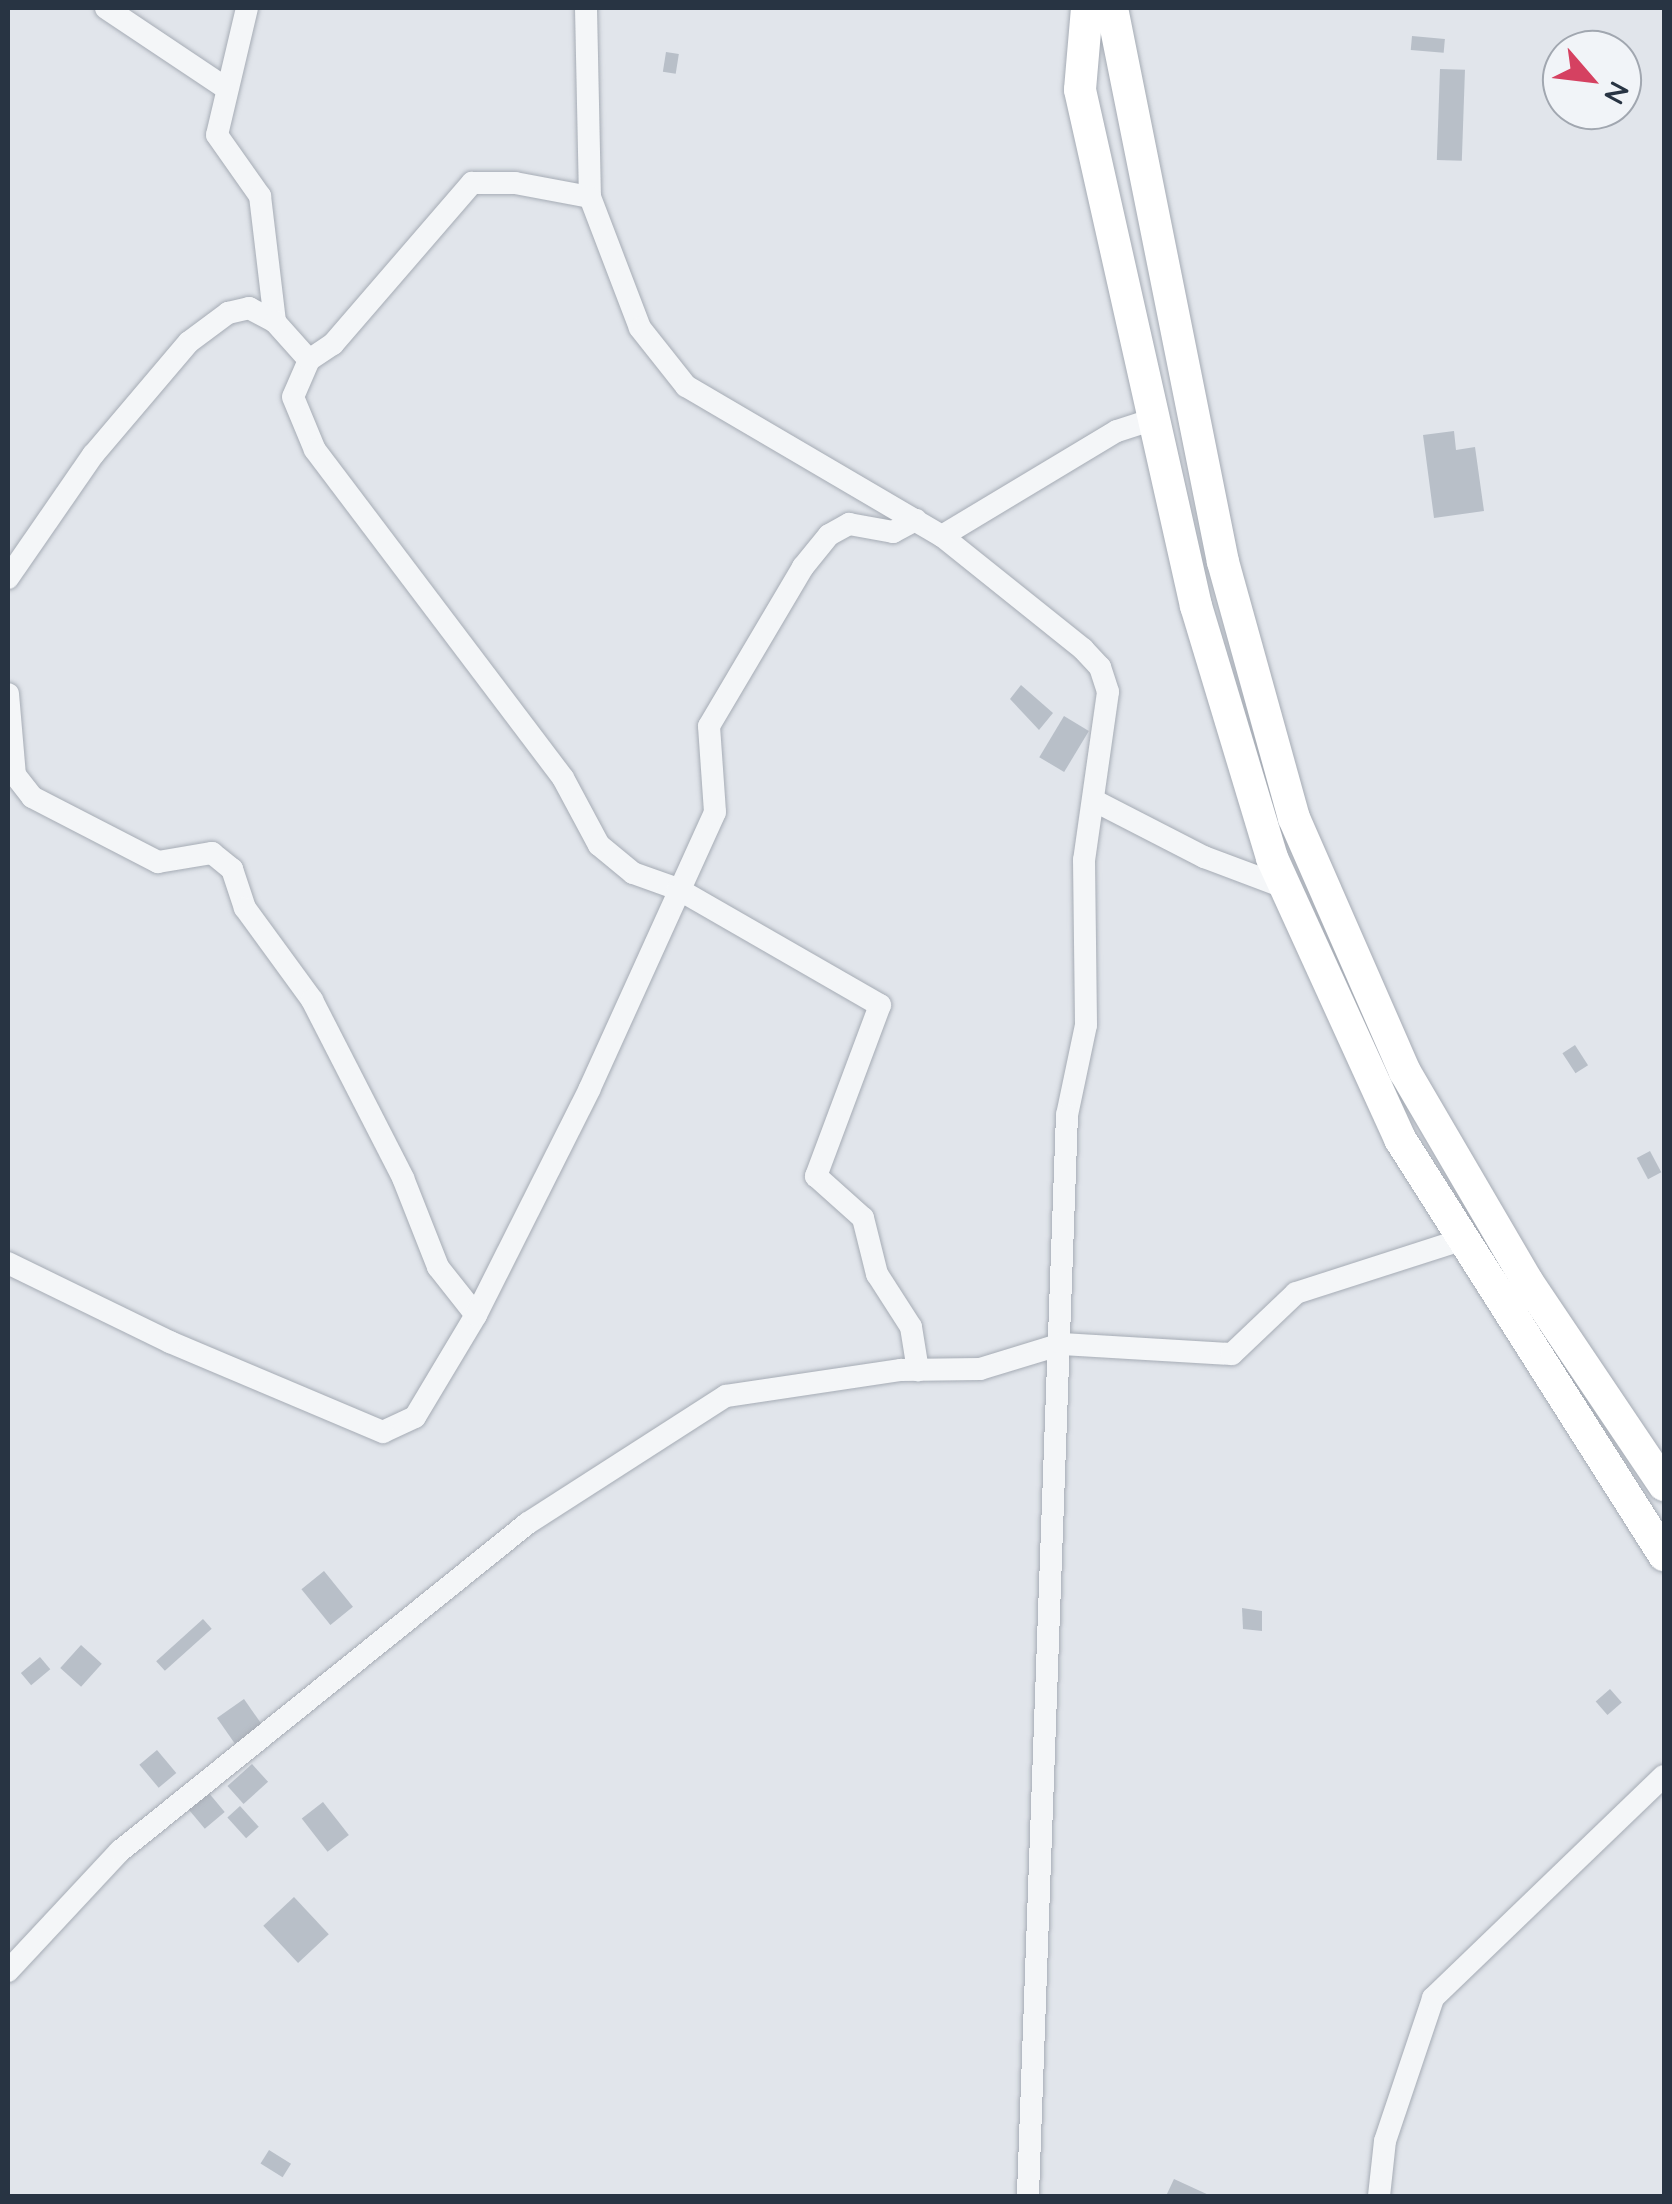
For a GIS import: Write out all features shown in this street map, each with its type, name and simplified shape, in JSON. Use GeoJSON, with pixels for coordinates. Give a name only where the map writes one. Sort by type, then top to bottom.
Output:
{"type":"FeatureCollection","features":[{"type":"Feature","properties":{"kind":"main road"},"geometry":{"type":"LineString","coordinates":[[1088,8],[1080,90],[1196,606],[1284,887],[1400,1139],[1664,1554]]}},
{"type":"Feature","properties":{"kind":"main road"},"geometry":{"type":"LineString","coordinates":[[1112,8],[1223,562],[1294,818],[1405,1072],[1527,1282],[1664,1485]]}},
{"type":"Feature","properties":{"kind":"street"},"geometry":{"type":"LineString","coordinates":[[106,8],[227,89]]}},
{"type":"Feature","properties":{"kind":"street"},"geometry":{"type":"LineString","coordinates":[[246,8],[217,135],[260,196],[274,322]]}},
{"type":"Feature","properties":{"kind":"street"},"geometry":{"type":"LineString","coordinates":[[586,8],[590,197],[640,328],[686,386],[942,536],[1038,608],[1100,667],[1108,692],[1084,860],[1086,1025],[1067,1116],[1062,1344],[1028,2196]]}},
{"type":"Feature","properties":{"kind":"street"},"geometry":{"type":"LineString","coordinates":[[590,197],[515,183],[472,183],[333,344],[310,360],[297,382],[295,412],[328,472],[563,778],[600,846],[633,873],[678,889],[880,1005],[816,1176],[863,1218],[877,1274],[911,1327],[918,1370]]}},
{"type":"Feature","properties":{"kind":"street"},"geometry":{"type":"LineString","coordinates":[[8,578],[94,455],[189,342],[238,310],[263,313],[310,360]]}},
{"type":"Feature","properties":{"kind":"street"},"geometry":{"type":"LineString","coordinates":[[942,536],[1118,431],[1154,419]]}},
{"type":"Feature","properties":{"kind":"street"},"geometry":{"type":"LineString","coordinates":[[8,1263],[170,1342],[383,1432],[415,1417],[476,1314],[588,1090],[716,812],[709,726],[803,567],[841,526],[892,532],[916,520]]}},
{"type":"Feature","properties":{"kind":"street"},"geometry":{"type":"LineString","coordinates":[[8,694],[15,775],[32,797],[158,862],[212,853],[232,870],[245,908],[312,1000],[403,1178],[438,1267],[476,1314]]}},
{"type":"Feature","properties":{"kind":"street"},"geometry":{"type":"LineString","coordinates":[[1095,800],[1204,857],[1284,887]]}},
{"type":"Feature","properties":{"kind":"street"},"geometry":{"type":"LineString","coordinates":[[8,1971],[120,1851],[528,1523],[726,1396],[918,1370],[980,1369],[1062,1344],[1232,1354],[1296,1294],[1464,1239]]}},
{"type":"Feature","properties":{"kind":"street"},"geometry":{"type":"LineString","coordinates":[[1379,2196],[1384,2140],[1433,1998],[1664,1776]]}},
{"type":"Feature","properties":{"kind":"building"},"geometry":{"type":"Polygon","coordinates":[[[1412,36],[1445,39],[1444,53],[1411,50],[1412,36]]]}},
{"type":"Feature","properties":{"kind":"building"},"geometry":{"type":"Polygon","coordinates":[[[666,52],[679,54],[676,74],[663,72],[666,52]]]}},
{"type":"Feature","properties":{"kind":"building"},"geometry":{"type":"Polygon","coordinates":[[[1440,69],[1465,70],[1462,161],[1437,160],[1440,69]]]}},
{"type":"Feature","properties":{"kind":"building"},"geometry":{"type":"Polygon","coordinates":[[[1454,431],[1456,450],[1475,447],[1484,511],[1434,518],[1423,435],[1454,431]]]}},
{"type":"Feature","properties":{"kind":"building"},"geometry":{"type":"Polygon","coordinates":[[[1021,685],[1053,713],[1039,730],[1010,699],[1021,685]]]}},
{"type":"Feature","properties":{"kind":"building"},"geometry":{"type":"Polygon","coordinates":[[[1064,716],[1089,731],[1064,772],[1039,757],[1064,716]]]}},
{"type":"Feature","properties":{"kind":"building"},"geometry":{"type":"Polygon","coordinates":[[[1575,1045],[1588,1065],[1575,1073],[1562,1053],[1575,1045]]]}},
{"type":"Feature","properties":{"kind":"building"},"geometry":{"type":"Polygon","coordinates":[[[1650,1151],[1661,1172],[1648,1179],[1637,1158],[1650,1151]]]}},
{"type":"Feature","properties":{"kind":"building"},"geometry":{"type":"Polygon","coordinates":[[[324,1571],[353,1607],[330,1625],[301,1589],[324,1571]]]}},
{"type":"Feature","properties":{"kind":"building"},"geometry":{"type":"Polygon","coordinates":[[[1242,1608],[1262,1611],[1262,1631],[1243,1629],[1242,1608]]]}},
{"type":"Feature","properties":{"kind":"building"},"geometry":{"type":"Polygon","coordinates":[[[203,1619],[212,1629],[165,1671],[156,1661],[203,1619]]]}},
{"type":"Feature","properties":{"kind":"building"},"geometry":{"type":"Polygon","coordinates":[[[81,1645],[102,1664],[81,1687],[60,1668],[81,1645]]]}},
{"type":"Feature","properties":{"kind":"building"},"geometry":{"type":"Polygon","coordinates":[[[40,1657],[50,1669],[31,1685],[21,1673],[40,1657]]]}},
{"type":"Feature","properties":{"kind":"building"},"geometry":{"type":"Polygon","coordinates":[[[1610,1689],[1622,1703],[1607,1715],[1596,1701],[1610,1689]]]}},
{"type":"Feature","properties":{"kind":"building"},"geometry":{"type":"Polygon","coordinates":[[[244,1699],[262,1725],[235,1744],[217,1718],[244,1699]]]}},
{"type":"Feature","properties":{"kind":"building"},"geometry":{"type":"Polygon","coordinates":[[[157,1750],[176,1773],[159,1788],[139,1765],[157,1750]]]}},
{"type":"Feature","properties":{"kind":"building"},"geometry":{"type":"Polygon","coordinates":[[[252,1764],[268,1782],[244,1804],[227,1786],[252,1764]]]}},
{"type":"Feature","properties":{"kind":"building"},"geometry":{"type":"Polygon","coordinates":[[[208,1792],[225,1812],[205,1829],[188,1809],[208,1792]]]}},
{"type":"Feature","properties":{"kind":"building"},"geometry":{"type":"Polygon","coordinates":[[[323,1802],[349,1835],[328,1852],[302,1819],[323,1802]]]}},
{"type":"Feature","properties":{"kind":"building"},"geometry":{"type":"Polygon","coordinates":[[[240,1806],[259,1827],[246,1838],[227,1817],[240,1806]]]}},
{"type":"Feature","properties":{"kind":"building"},"geometry":{"type":"Polygon","coordinates":[[[294,1897],[329,1934],[298,1963],[263,1926],[294,1897]]]}},
{"type":"Feature","properties":{"kind":"building"},"geometry":{"type":"Polygon","coordinates":[[[269,2150],[291,2164],[283,2177],[261,2164],[269,2150]]]}},
{"type":"Feature","properties":{"kind":"building"},"geometry":{"type":"Polygon","coordinates":[[[1174,2179],[1211,2196],[1166,2196],[1174,2179]]]}}]}
